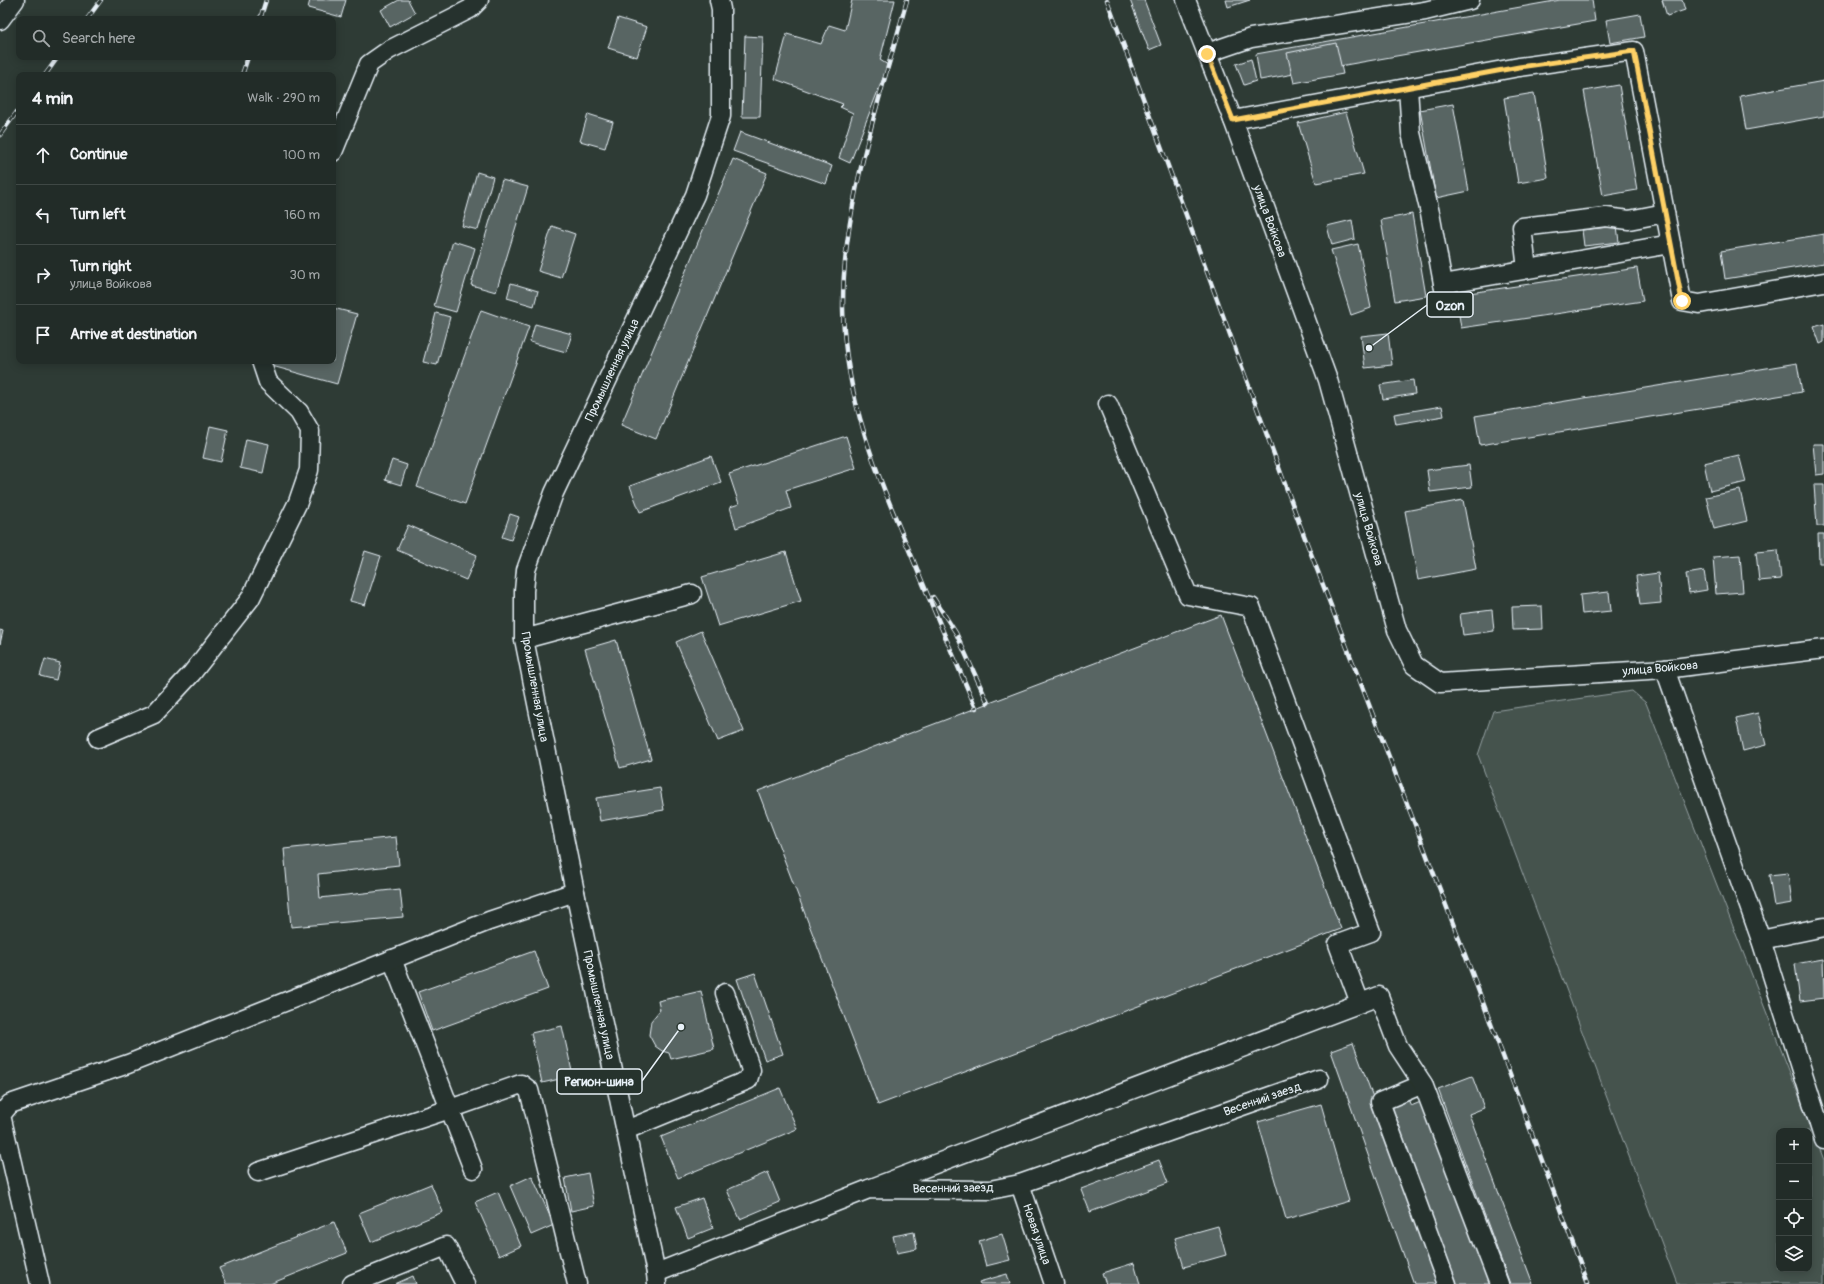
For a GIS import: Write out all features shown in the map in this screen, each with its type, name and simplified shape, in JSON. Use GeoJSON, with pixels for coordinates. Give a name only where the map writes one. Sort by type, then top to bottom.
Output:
{"type":"FeatureCollection","features":[{"type":"Feature","properties":{"kind":"street"},"geometry":{"type":"LineString","coordinates":[[0,20],[15,0]]}},
{"type":"Feature","properties":{"kind":"street"},"geometry":{"type":"LineString","coordinates":[[336,145],[369,64],[389,50],[470,9],[479,0]]}},
{"type":"Feature","properties":{"kind":"street","name":"Промышленная улица"},"geometry":{"type":"LineString","coordinates":[[657,1279],[575,892],[524,638],[524,591],[526,570],[554,493],[695,195],[716,134],[721,116],[721,9],[719,0]]}},
{"type":"Feature","properties":{"kind":"street","name":"улица Войкова"},"geometry":{"type":"LineString","coordinates":[[1186,0],[1233,120],[1328,380],[1397,630],[1414,665],[1440,683],[1665,669],[1824,649]]}},
{"type":"Feature","properties":{"kind":"street"},"geometry":{"type":"LineString","coordinates":[[1207,54],[1251,38],[1437,4],[1470,0]]}},
{"type":"Feature","properties":{"kind":"street"},"geometry":{"type":"LineString","coordinates":[[1233,120],[1519,67],[1634,51],[1682,301],[1699,304],[1824,282]]}},
{"type":"Feature","properties":{"kind":"street"},"geometry":{"type":"LineString","coordinates":[[1408,88],[1411,134],[1430,213],[1447,305]]}},
{"type":"Feature","properties":{"kind":"street"},"geometry":{"type":"LineString","coordinates":[[1527,269],[1522,227],[1606,217],[1629,220],[1665,213]]}},
{"type":"Feature","properties":{"kind":"street"},"geometry":{"type":"LineString","coordinates":[[1443,284],[1671,244]]}},
{"type":"Feature","properties":{"kind":"street"},"geometry":{"type":"LineString","coordinates":[[98,738],[154,714],[192,673],[250,599],[298,502],[309,470],[310,431],[299,412],[268,382],[262,364]]}},
{"type":"Feature","properties":{"kind":"street"},"geometry":{"type":"LineString","coordinates":[[1108,404],[1188,595],[1251,607],[1371,932],[1338,944],[1360,1003]]}},
{"type":"Feature","properties":{"kind":"street"},"geometry":{"type":"LineString","coordinates":[[524,638],[692,594]]}},
{"type":"Feature","properties":{"kind":"street"},"geometry":{"type":"LineString","coordinates":[[1665,669],[1761,940],[1824,1140]]}},
{"type":"Feature","properties":{"kind":"street"},"geometry":{"type":"LineString","coordinates":[[40,1284],[1,1114],[10,1104],[128,1064],[489,921],[575,892]]}},
{"type":"Feature","properties":{"kind":"street"},"geometry":{"type":"LineString","coordinates":[[1761,940],[1824,927]]}},
{"type":"Feature","properties":{"kind":"street"},"geometry":{"type":"LineString","coordinates":[[392,960],[473,1169]]}},
{"type":"Feature","properties":{"kind":"street"},"geometry":{"type":"LineString","coordinates":[[626,1130],[748,1080],[750,1070],[725,994]]}},
{"type":"Feature","properties":{"kind":"street"},"geometry":{"type":"LineString","coordinates":[[869,1189],[1379,996],[1398,1046],[1423,1084],[1499,1284]]}},
{"type":"Feature","properties":{"kind":"street","name":"Весенний заезд"},"geometry":{"type":"LineString","coordinates":[[657,1279],[869,1189],[990,1190],[1020,1184],[1319,1079]]}},
{"type":"Feature","properties":{"kind":"street"},"geometry":{"type":"LineString","coordinates":[[258,1172],[521,1084],[529,1090],[577,1284]]}},
{"type":"Feature","properties":{"kind":"street"},"geometry":{"type":"LineString","coordinates":[[1423,1084],[1380,1102],[1447,1284]]}},
{"type":"Feature","properties":{"kind":"street","name":"Новая улица"},"geometry":{"type":"LineString","coordinates":[[1020,1184],[1054,1284]]}},
{"type":"Feature","properties":{"kind":"street"},"geometry":{"type":"LineString","coordinates":[[352,1284],[446,1246],[465,1284]]}},
{"type":"Feature","properties":{"kind":"shaded area"},"geometry":{"type":"Polygon","coordinates":[[[1632,691],[1646,703],[1812,1128],[1776,1128],[1776,1272],[1812,1272],[1812,1129],[1824,1160],[1824,1284],[1677,1284],[1478,755],[1493,711],[1632,691]]]}},
{"type":"Feature","properties":{"kind":"building"},"geometry":{"type":"Polygon","coordinates":[[[310,0],[346,0],[341,17],[308,8],[310,0]]]}},
{"type":"Feature","properties":{"kind":"building"},"geometry":{"type":"Polygon","coordinates":[[[399,0],[408,0],[415,13],[390,27],[381,10],[399,0]]]}},
{"type":"Feature","properties":{"kind":"building"},"geometry":{"type":"Polygon","coordinates":[[[852,0],[895,0],[880,60],[888,65],[850,163],[839,158],[853,113],[840,107],[843,104],[775,79],[787,34],[821,44],[829,25],[845,30],[852,0]]]}},
{"type":"Feature","properties":{"kind":"building"},"geometry":{"type":"Polygon","coordinates":[[[1130,0],[1144,0],[1161,45],[1149,50],[1130,0]]]}},
{"type":"Feature","properties":{"kind":"building"},"geometry":{"type":"Polygon","coordinates":[[[1226,0],[1250,0],[1228,7],[1226,0]]]}},
{"type":"Feature","properties":{"kind":"building"},"geometry":{"type":"Polygon","coordinates":[[[1560,0],[1592,0],[1595,21],[1260,80],[1256,54],[1560,0]]]}},
{"type":"Feature","properties":{"kind":"building"},"geometry":{"type":"Polygon","coordinates":[[[1662,0],[1682,0],[1685,10],[1667,16],[1662,0]]]}},
{"type":"Feature","properties":{"kind":"building"},"geometry":{"type":"Polygon","coordinates":[[[1640,14],[1644,37],[1610,43],[1606,20],[1640,14]]]}},
{"type":"Feature","properties":{"kind":"building"},"geometry":{"type":"Polygon","coordinates":[[[618,18],[647,27],[637,57],[608,48],[618,18]]]}},
{"type":"Feature","properties":{"kind":"building"},"geometry":{"type":"Polygon","coordinates":[[[745,36],[763,37],[760,117],[742,117],[745,36]]]}},
{"type":"Feature","properties":{"kind":"building"},"geometry":{"type":"Polygon","coordinates":[[[1336,43],[1343,74],[1294,83],[1287,53],[1336,43]]]}},
{"type":"Feature","properties":{"kind":"building"},"geometry":{"type":"Polygon","coordinates":[[[1251,59],[1256,81],[1244,85],[1236,64],[1251,59]]]}},
{"type":"Feature","properties":{"kind":"building"},"geometry":{"type":"Polygon","coordinates":[[[1824,81],[1824,116],[1746,130],[1740,96],[1824,81]]]}},
{"type":"Feature","properties":{"kind":"building"},"geometry":{"type":"Polygon","coordinates":[[[1619,85],[1637,190],[1603,196],[1584,91],[1619,85]]]}},
{"type":"Feature","properties":{"kind":"building"},"geometry":{"type":"Polygon","coordinates":[[[1534,93],[1548,178],[1518,183],[1504,98],[1534,93]]]}},
{"type":"Feature","properties":{"kind":"building"},"geometry":{"type":"Polygon","coordinates":[[[1453,104],[1469,191],[1436,198],[1420,110],[1453,104]]]}},
{"type":"Feature","properties":{"kind":"building"},"geometry":{"type":"Polygon","coordinates":[[[1346,112],[1364,174],[1316,183],[1298,123],[1346,112]]]}},
{"type":"Feature","properties":{"kind":"building"},"geometry":{"type":"Polygon","coordinates":[[[588,114],[613,122],[605,148],[580,141],[588,114]]]}},
{"type":"Feature","properties":{"kind":"building"},"geometry":{"type":"Polygon","coordinates":[[[740,132],[832,166],[826,184],[733,151],[740,132]]]}},
{"type":"Feature","properties":{"kind":"building"},"geometry":{"type":"Polygon","coordinates":[[[733,159],[767,173],[656,439],[621,425],[733,159]]]}},
{"type":"Feature","properties":{"kind":"building"},"geometry":{"type":"Polygon","coordinates":[[[477,172],[493,177],[478,230],[462,226],[477,172]]]}},
{"type":"Feature","properties":{"kind":"building"},"geometry":{"type":"Polygon","coordinates":[[[502,180],[528,187],[496,292],[471,285],[502,180]]]}},
{"type":"Feature","properties":{"kind":"building"},"geometry":{"type":"Polygon","coordinates":[[[1412,214],[1426,296],[1395,301],[1381,220],[1412,214]]]}},
{"type":"Feature","properties":{"kind":"building"},"geometry":{"type":"Polygon","coordinates":[[[1352,220],[1355,239],[1332,245],[1327,226],[1352,220]]]}},
{"type":"Feature","properties":{"kind":"building"},"geometry":{"type":"Polygon","coordinates":[[[552,226],[575,234],[561,278],[538,271],[552,226]]]}},
{"type":"Feature","properties":{"kind":"building"},"geometry":{"type":"Polygon","coordinates":[[[1617,226],[1619,242],[1584,246],[1582,230],[1617,226]]]}},
{"type":"Feature","properties":{"kind":"building"},"geometry":{"type":"Polygon","coordinates":[[[1824,234],[1824,263],[1725,279],[1721,251],[1824,234]]]}},
{"type":"Feature","properties":{"kind":"building"},"geometry":{"type":"Polygon","coordinates":[[[453,241],[475,248],[456,312],[434,306],[453,241]]]}},
{"type":"Feature","properties":{"kind":"building"},"geometry":{"type":"Polygon","coordinates":[[[1358,244],[1371,308],[1351,315],[1331,250],[1358,244]]]}},
{"type":"Feature","properties":{"kind":"building"},"geometry":{"type":"Polygon","coordinates":[[[1637,268],[1643,301],[1461,328],[1456,295],[1637,268]]]}},
{"type":"Feature","properties":{"kind":"building"},"geometry":{"type":"Polygon","coordinates":[[[511,283],[538,291],[534,306],[507,298],[511,283]]]}},
{"type":"Feature","properties":{"kind":"building"},"geometry":{"type":"Polygon","coordinates":[[[336,309],[357,314],[337,384],[272,366],[272,364],[336,364],[336,309]]]}},
{"type":"Feature","properties":{"kind":"building"},"geometry":{"type":"Polygon","coordinates":[[[481,310],[529,327],[465,504],[417,487],[481,310]]]}},
{"type":"Feature","properties":{"kind":"building"},"geometry":{"type":"Polygon","coordinates":[[[436,313],[450,317],[437,365],[423,362],[436,313]]]}},
{"type":"Feature","properties":{"kind":"building"},"geometry":{"type":"Polygon","coordinates":[[[535,324],[572,334],[566,352],[530,342],[535,324]]]}},
{"type":"Feature","properties":{"kind":"building"},"geometry":{"type":"Polygon","coordinates":[[[1824,324],[1824,342],[1820,344],[1814,327],[1824,324]]]}},
{"type":"Feature","properties":{"kind":"building"},"geometry":{"type":"Polygon","coordinates":[[[1388,333],[1392,365],[1365,368],[1361,336],[1388,333]]]}},
{"type":"Feature","properties":{"kind":"building"},"geometry":{"type":"Polygon","coordinates":[[[1797,363],[1802,392],[1480,445],[1475,416],[1797,363]]]}},
{"type":"Feature","properties":{"kind":"building"},"geometry":{"type":"Polygon","coordinates":[[[1413,380],[1415,394],[1383,399],[1380,385],[1413,380]]]}},
{"type":"Feature","properties":{"kind":"building"},"geometry":{"type":"Polygon","coordinates":[[[1442,406],[1444,416],[1396,424],[1394,414],[1442,406]]]}},
{"type":"Feature","properties":{"kind":"building"},"geometry":{"type":"Polygon","coordinates":[[[210,426],[228,430],[221,462],[203,458],[210,426]]]}},
{"type":"Feature","properties":{"kind":"building"},"geometry":{"type":"Polygon","coordinates":[[[846,436],[856,468],[786,490],[791,508],[736,528],[730,507],[739,504],[729,474],[846,436]]]}},
{"type":"Feature","properties":{"kind":"building"},"geometry":{"type":"Polygon","coordinates":[[[246,439],[269,444],[263,473],[240,468],[246,439]]]}},
{"type":"Feature","properties":{"kind":"building"},"geometry":{"type":"Polygon","coordinates":[[[1813,444],[1824,444],[1824,474],[1816,475],[1813,444]]]}},
{"type":"Feature","properties":{"kind":"building"},"geometry":{"type":"Polygon","coordinates":[[[1739,455],[1746,482],[1710,491],[1704,463],[1739,455]]]}},
{"type":"Feature","properties":{"kind":"building"},"geometry":{"type":"Polygon","coordinates":[[[711,456],[721,482],[640,512],[630,486],[711,456]]]}},
{"type":"Feature","properties":{"kind":"building"},"geometry":{"type":"Polygon","coordinates":[[[392,460],[407,465],[401,485],[385,480],[392,460]]]}},
{"type":"Feature","properties":{"kind":"building"},"geometry":{"type":"Polygon","coordinates":[[[1469,465],[1472,487],[1430,492],[1427,470],[1469,465]]]}},
{"type":"Feature","properties":{"kind":"building"},"geometry":{"type":"Polygon","coordinates":[[[1814,485],[1824,485],[1824,526],[1817,526],[1814,485]]]}},
{"type":"Feature","properties":{"kind":"building"},"geometry":{"type":"Polygon","coordinates":[[[1740,490],[1747,521],[1714,529],[1706,497],[1740,490]]]}},
{"type":"Feature","properties":{"kind":"building"},"geometry":{"type":"Polygon","coordinates":[[[1463,500],[1476,569],[1418,580],[1405,511],[1463,500]]]}},
{"type":"Feature","properties":{"kind":"building"},"geometry":{"type":"Polygon","coordinates":[[[510,514],[519,517],[511,540],[502,537],[510,514]]]}},
{"type":"Feature","properties":{"kind":"building"},"geometry":{"type":"Polygon","coordinates":[[[408,525],[477,555],[466,580],[397,550],[408,525]]]}},
{"type":"Feature","properties":{"kind":"building"},"geometry":{"type":"Polygon","coordinates":[[[1818,534],[1824,534],[1824,563],[1819,563],[1818,534]]]}},
{"type":"Feature","properties":{"kind":"building"},"geometry":{"type":"Polygon","coordinates":[[[1778,550],[1781,579],[1759,581],[1756,552],[1778,550]]]}},
{"type":"Feature","properties":{"kind":"building"},"geometry":{"type":"Polygon","coordinates":[[[365,551],[381,556],[365,605],[350,601],[365,551]]]}},
{"type":"Feature","properties":{"kind":"building"},"geometry":{"type":"Polygon","coordinates":[[[786,552],[801,601],[718,626],[702,577],[786,552]]]}},
{"type":"Feature","properties":{"kind":"building"},"geometry":{"type":"Polygon","coordinates":[[[1740,555],[1743,592],[1716,594],[1713,557],[1740,555]]]}},
{"type":"Feature","properties":{"kind":"building"},"geometry":{"type":"Polygon","coordinates":[[[1704,571],[1707,590],[1689,593],[1686,574],[1704,571]]]}},
{"type":"Feature","properties":{"kind":"building"},"geometry":{"type":"Polygon","coordinates":[[[1658,573],[1661,603],[1640,605],[1636,576],[1658,573]]]}},
{"type":"Feature","properties":{"kind":"building"},"geometry":{"type":"Polygon","coordinates":[[[1609,592],[1611,611],[1582,614],[1580,595],[1609,592]]]}},
{"type":"Feature","properties":{"kind":"building"},"geometry":{"type":"Polygon","coordinates":[[[1542,606],[1543,629],[1513,630],[1512,607],[1542,606]]]}},
{"type":"Feature","properties":{"kind":"building"},"geometry":{"type":"Polygon","coordinates":[[[1492,610],[1494,631],[1463,635],[1460,614],[1492,610]]]}},
{"type":"Feature","properties":{"kind":"building"},"geometry":{"type":"Polygon","coordinates":[[[1221,615],[1341,929],[878,1105],[758,791],[1221,615]]]}},
{"type":"Feature","properties":{"kind":"building"},"geometry":{"type":"Polygon","coordinates":[[[0,630],[3,631],[0,644],[0,630]]]}},
{"type":"Feature","properties":{"kind":"building"},"geometry":{"type":"Polygon","coordinates":[[[701,631],[744,731],[718,741],[676,642],[701,631]]]}},
{"type":"Feature","properties":{"kind":"building"},"geometry":{"type":"Polygon","coordinates":[[[616,640],[651,759],[620,768],[585,649],[616,640]]]}},
{"type":"Feature","properties":{"kind":"building"},"geometry":{"type":"Polygon","coordinates":[[[45,659],[60,663],[56,680],[40,676],[45,659]]]}},
{"type":"Feature","properties":{"kind":"building"},"geometry":{"type":"Polygon","coordinates":[[[1758,713],[1766,745],[1743,751],[1736,718],[1758,713]]]}},
{"type":"Feature","properties":{"kind":"building"},"geometry":{"type":"Polygon","coordinates":[[[660,788],[664,810],[600,821],[596,798],[660,788]]]}},
{"type":"Feature","properties":{"kind":"building"},"geometry":{"type":"Polygon","coordinates":[[[396,837],[399,865],[318,874],[320,898],[400,889],[403,917],[291,927],[284,849],[396,837]]]}},
{"type":"Feature","properties":{"kind":"building"},"geometry":{"type":"Polygon","coordinates":[[[1788,873],[1792,903],[1774,906],[1769,875],[1788,873]]]}},
{"type":"Feature","properties":{"kind":"building"},"geometry":{"type":"Polygon","coordinates":[[[534,951],[548,989],[432,1031],[418,992],[534,951]]]}},
{"type":"Feature","properties":{"kind":"building"},"geometry":{"type":"Polygon","coordinates":[[[1823,959],[1824,998],[1800,1001],[1795,964],[1823,959]]]}},
{"type":"Feature","properties":{"kind":"building"},"geometry":{"type":"Polygon","coordinates":[[[755,973],[783,1054],[765,1060],[737,979],[755,973]]]}},
{"type":"Feature","properties":{"kind":"building"},"geometry":{"type":"Polygon","coordinates":[[[701,991],[714,1049],[671,1059],[669,1053],[662,1051],[655,1046],[649,1035],[651,1021],[660,1010],[658,1001],[701,991]]]}},
{"type":"Feature","properties":{"kind":"building"},"geometry":{"type":"Polygon","coordinates":[[[562,1026],[573,1076],[542,1083],[531,1033],[562,1026]]]}},
{"type":"Feature","properties":{"kind":"building"},"geometry":{"type":"Polygon","coordinates":[[[1353,1043],[1442,1284],[1414,1284],[1331,1051],[1353,1043]]]}},
{"type":"Feature","properties":{"kind":"building"},"geometry":{"type":"Polygon","coordinates":[[[1472,1076],[1484,1108],[1469,1114],[1533,1284],[1510,1284],[1438,1089],[1472,1076]]]}},
{"type":"Feature","properties":{"kind":"building"},"geometry":{"type":"Polygon","coordinates":[[[780,1088],[797,1129],[678,1178],[661,1137],[780,1088]]]}},
{"type":"Feature","properties":{"kind":"building"},"geometry":{"type":"Polygon","coordinates":[[[1408,1099],[1411,1106],[1423,1101],[1492,1284],[1457,1284],[1391,1106],[1408,1099]]]}},
{"type":"Feature","properties":{"kind":"building"},"geometry":{"type":"Polygon","coordinates":[[[1321,1104],[1349,1201],[1286,1219],[1258,1122],[1321,1104]]]}},
{"type":"Feature","properties":{"kind":"building"},"geometry":{"type":"Polygon","coordinates":[[[1159,1160],[1168,1183],[1090,1212],[1081,1189],[1159,1160]]]}},
{"type":"Feature","properties":{"kind":"building"},"geometry":{"type":"Polygon","coordinates":[[[768,1172],[780,1202],[740,1219],[727,1190],[768,1172]]]}},
{"type":"Feature","properties":{"kind":"building"},"geometry":{"type":"Polygon","coordinates":[[[588,1173],[594,1206],[571,1211],[565,1178],[588,1173]]]}},
{"type":"Feature","properties":{"kind":"building"},"geometry":{"type":"Polygon","coordinates":[[[532,1176],[554,1225],[531,1235],[510,1186],[532,1176]]]}},
{"type":"Feature","properties":{"kind":"building"},"geometry":{"type":"Polygon","coordinates":[[[431,1184],[443,1212],[371,1242],[359,1213],[431,1184]]]}},
{"type":"Feature","properties":{"kind":"building"},"geometry":{"type":"Polygon","coordinates":[[[498,1192],[521,1246],[499,1256],[475,1202],[498,1192]]]}},
{"type":"Feature","properties":{"kind":"building"},"geometry":{"type":"Polygon","coordinates":[[[702,1198],[713,1228],[688,1238],[676,1207],[702,1198]]]}},
{"type":"Feature","properties":{"kind":"building"},"geometry":{"type":"Polygon","coordinates":[[[334,1222],[347,1253],[270,1284],[226,1284],[219,1268],[334,1222]]]}},
{"type":"Feature","properties":{"kind":"building"},"geometry":{"type":"Polygon","coordinates":[[[1218,1226],[1226,1255],[1184,1267],[1175,1238],[1218,1226]]]}},
{"type":"Feature","properties":{"kind":"building"},"geometry":{"type":"Polygon","coordinates":[[[914,1232],[917,1249],[897,1253],[893,1236],[914,1232]]]}},
{"type":"Feature","properties":{"kind":"building"},"geometry":{"type":"Polygon","coordinates":[[[1002,1234],[1010,1260],[986,1266],[979,1241],[1002,1234]]]}},
{"type":"Feature","properties":{"kind":"building"},"geometry":{"type":"Polygon","coordinates":[[[1134,1263],[1140,1284],[1106,1284],[1102,1273],[1134,1263]]]}},
{"type":"Feature","properties":{"kind":"building"},"geometry":{"type":"Polygon","coordinates":[[[1007,1274],[1010,1284],[980,1284],[979,1282],[1007,1274]]]}},
{"type":"Feature","properties":{"kind":"building"},"geometry":{"type":"Polygon","coordinates":[[[413,1276],[416,1284],[395,1284],[413,1276]]]}},
{"type":"Feature","properties":{"kind":"railway"},"geometry":{"type":"LineString","coordinates":[[89,16],[101,0]]}},
{"type":"Feature","properties":{"kind":"railway"},"geometry":{"type":"LineString","coordinates":[[261,16],[266,0]]}},
{"type":"Feature","properties":{"kind":"railway"},"geometry":{"type":"LineString","coordinates":[[907,0],[864,152],[856,191],[844,269],[843,308],[845,341],[849,373],[856,405],[875,467],[976,708]]}},
{"type":"Feature","properties":{"kind":"railway"},"geometry":{"type":"LineString","coordinates":[[1107,0],[1300,525],[1472,973],[1588,1284]]}},
{"type":"Feature","properties":{"kind":"railway"},"geometry":{"type":"LineString","coordinates":[[47,72],[56,60]]}},
{"type":"Feature","properties":{"kind":"railway"},"geometry":{"type":"LineString","coordinates":[[243,72],[247,60]]}},
{"type":"Feature","properties":{"kind":"railway"},"geometry":{"type":"LineString","coordinates":[[0,135],[16,113]]}},
{"type":"Feature","properties":{"kind":"railway"},"geometry":{"type":"LineString","coordinates":[[933,597],[956,633],[988,703]]}},
{"type":"Feature","properties":{"kind":"place","name":"Ozon"},"geometry":{"type":"Point","coordinates":[1369,348]}},
{"type":"Feature","properties":{"kind":"place","name":"Регион-шина"},"geometry":{"type":"Point","coordinates":[681,1027]}},
{"type":"Feature","properties":{"kind":"route"},"geometry":{"type":"LineString","coordinates":[[1207,54],[1233,120],[1519,67],[1634,51],[1682,301]]}}]}
